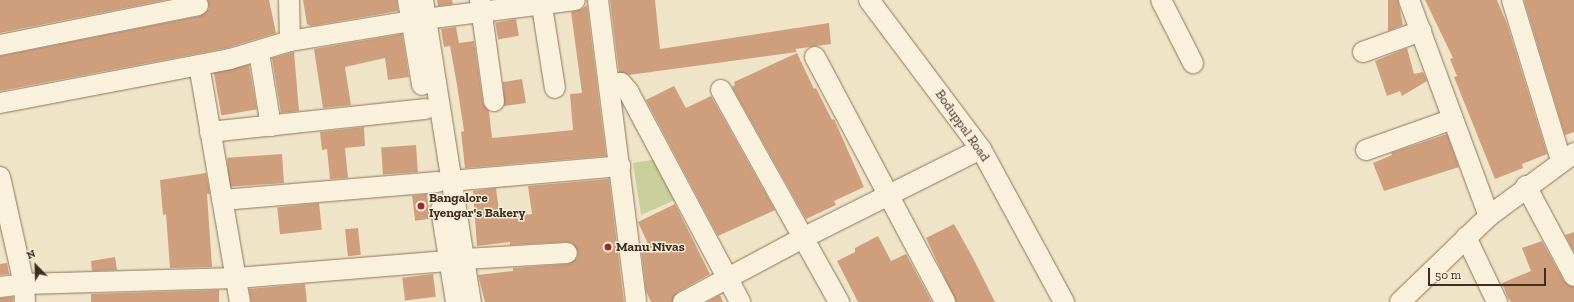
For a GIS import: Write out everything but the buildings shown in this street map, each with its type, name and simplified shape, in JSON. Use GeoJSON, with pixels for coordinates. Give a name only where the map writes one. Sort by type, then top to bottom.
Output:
{"type":"FeatureCollection","features":[{"type":"Feature","properties":{"kind":"street"},"geometry":{"type":"LineString","coordinates":[[289,0],[290,42]]}},
{"type":"Feature","properties":{"kind":"street"},"geometry":{"type":"LineString","coordinates":[[408,0],[420,13],[443,182],[457,260],[471,302]]}},
{"type":"Feature","properties":{"kind":"street"},"geometry":{"type":"LineString","coordinates":[[0,103],[199,65],[259,52],[290,42],[420,13],[481,6],[575,0]]}},
{"type":"Feature","properties":{"kind":"street"},"geometry":{"type":"LineString","coordinates":[[598,0],[636,302]]}},
{"type":"Feature","properties":{"kind":"street","name":"Boduppal Road"},"geometry":{"type":"LineString","coordinates":[[869,0],[981,149],[1064,302]]}},
{"type":"Feature","properties":{"kind":"street"},"geometry":{"type":"LineString","coordinates":[[1161,0],[1193,63]]}},
{"type":"Feature","properties":{"kind":"street"},"geometry":{"type":"LineString","coordinates":[[1409,0],[1489,216]]}},
{"type":"Feature","properties":{"kind":"street"},"geometry":{"type":"LineString","coordinates":[[1405,300],[1466,237],[1489,216],[1526,186],[1568,156],[1512,0]]}},
{"type":"Feature","properties":{"kind":"street"},"geometry":{"type":"LineString","coordinates":[[541,2],[555,88]]}},
{"type":"Feature","properties":{"kind":"street"},"geometry":{"type":"LineString","coordinates":[[0,44],[198,5]]}},
{"type":"Feature","properties":{"kind":"street"},"geometry":{"type":"LineString","coordinates":[[481,6],[494,101]]}},
{"type":"Feature","properties":{"kind":"street"},"geometry":{"type":"LineString","coordinates":[[420,13],[426,109],[443,182]]}},
{"type":"Feature","properties":{"kind":"street"},"geometry":{"type":"LineString","coordinates":[[1363,52],[1420,31]]}},
{"type":"Feature","properties":{"kind":"street"},"geometry":{"type":"LineString","coordinates":[[259,52],[271,126]]}},
{"type":"Feature","properties":{"kind":"street"},"geometry":{"type":"LineString","coordinates":[[815,57],[890,195],[945,302]]}},
{"type":"Feature","properties":{"kind":"street"},"geometry":{"type":"LineString","coordinates":[[199,65],[240,302]]}},
{"type":"Feature","properties":{"kind":"street"},"geometry":{"type":"LineString","coordinates":[[609,84],[621,83],[628,91],[740,302]]}},
{"type":"Feature","properties":{"kind":"street"},"geometry":{"type":"LineString","coordinates":[[721,90],[840,302]]}},
{"type":"Feature","properties":{"kind":"street"},"geometry":{"type":"LineString","coordinates":[[210,132],[426,109]]}},
{"type":"Feature","properties":{"kind":"street"},"geometry":{"type":"LineString","coordinates":[[1366,150],[1453,119]]}},
{"type":"Feature","properties":{"kind":"street"},"geometry":{"type":"LineString","coordinates":[[683,302],[803,238],[981,149]]}},
{"type":"Feature","properties":{"kind":"street"},"geometry":{"type":"LineString","coordinates":[[222,200],[620,166]]}},
{"type":"Feature","properties":{"kind":"street"},"geometry":{"type":"LineString","coordinates":[[0,177],[5,221],[25,293]]}},
{"type":"Feature","properties":{"kind":"street"},"geometry":{"type":"LineString","coordinates":[[1526,186],[1574,276]]}},
{"type":"Feature","properties":{"kind":"street"},"geometry":{"type":"LineString","coordinates":[[1466,237],[1497,302]]}},
{"type":"Feature","properties":{"kind":"street"},"geometry":{"type":"LineString","coordinates":[[0,287],[25,293],[567,252]]}},
{"type":"Feature","properties":{"kind":"street"},"geometry":{"type":"LineString","coordinates":[[456,302],[457,260]]}},
{"type":"Feature","properties":{"kind":"green space"},"geometry":{"type":"Polygon","coordinates":[[[657,159],[677,199],[641,215],[633,163],[657,159]]]}},
{"type":"Feature","properties":{"kind":"place","name":"Bangalore Iyengar's Bakery"},"geometry":{"type":"Point","coordinates":[421,206]}},
{"type":"Feature","properties":{"kind":"place","name":"Manu Nivas"},"geometry":{"type":"Point","coordinates":[608,247]}}]}
